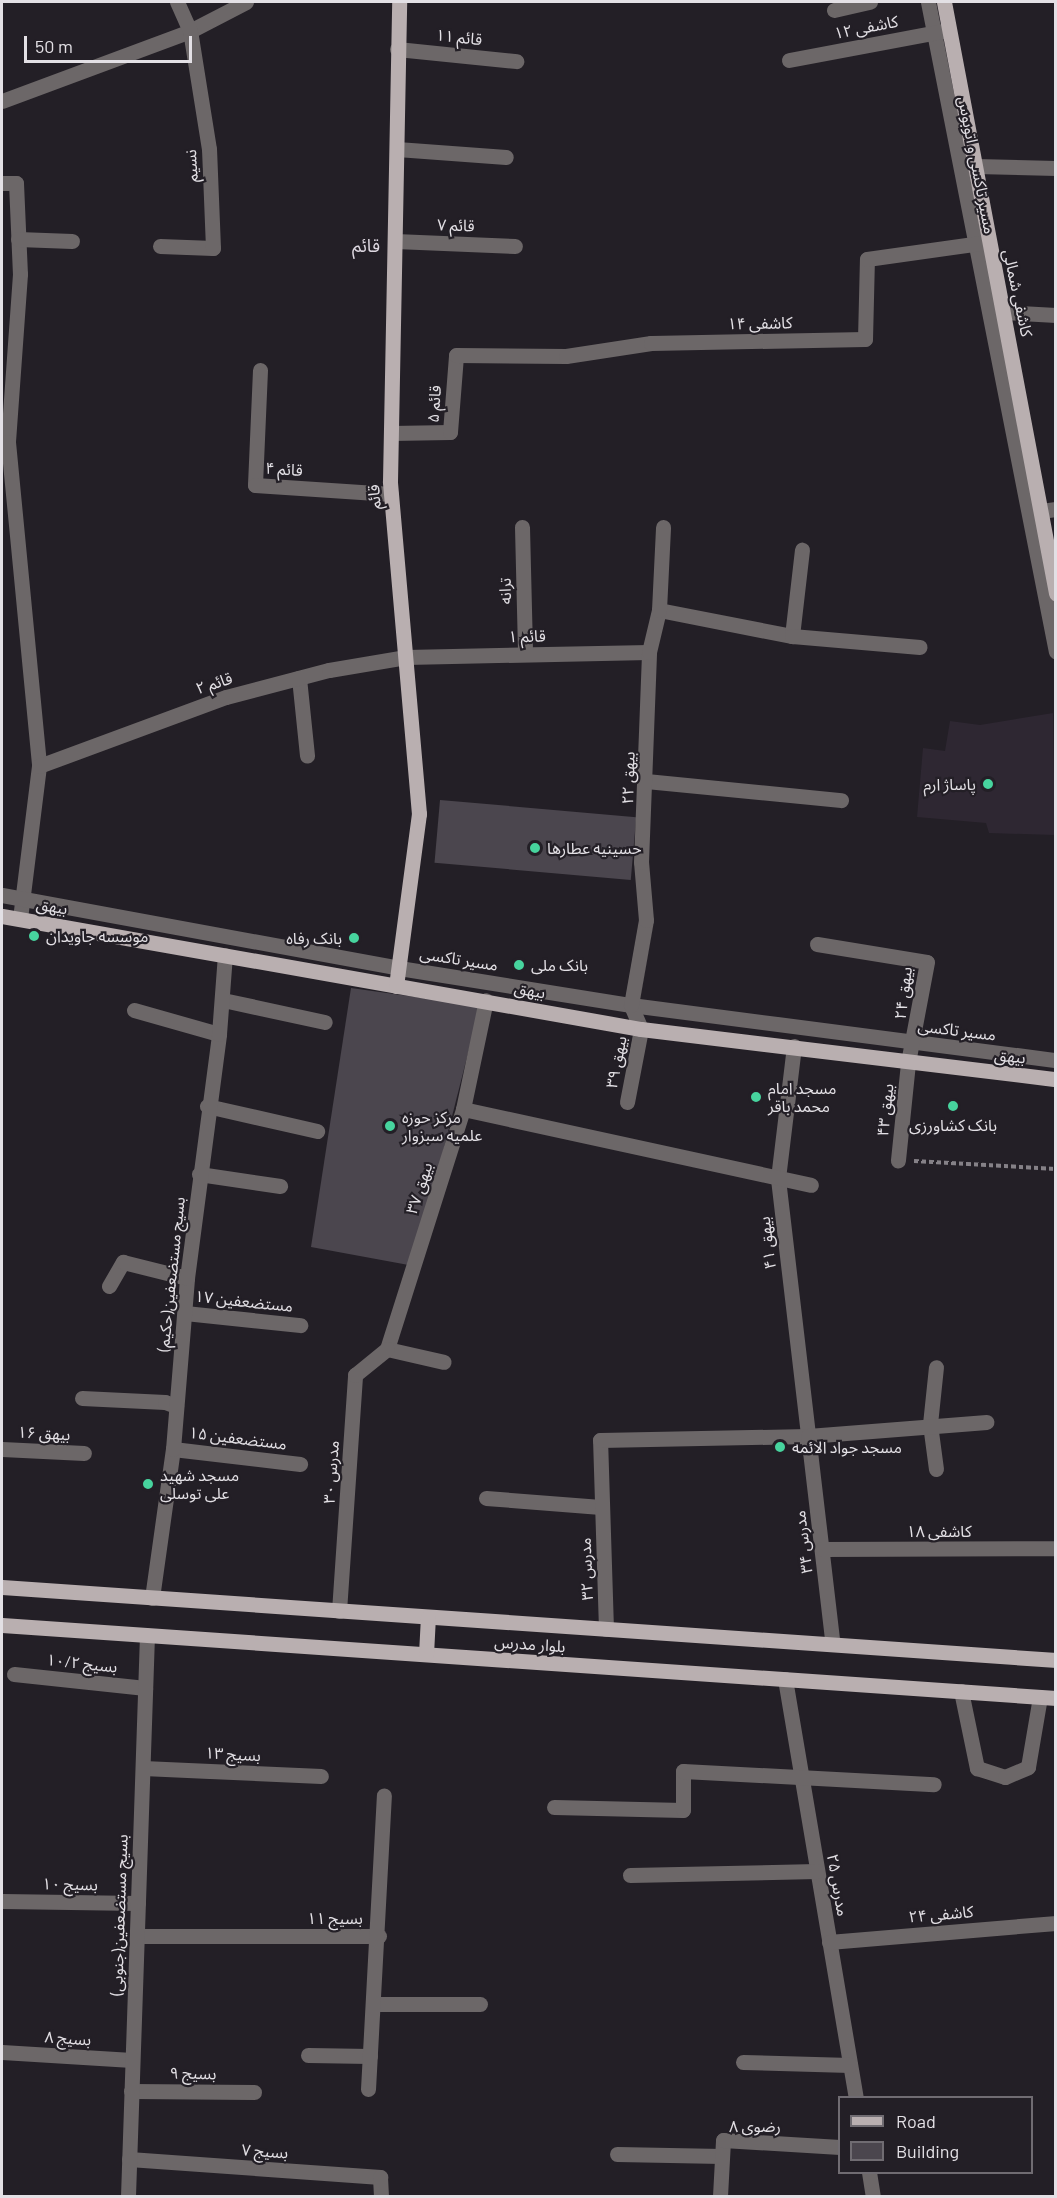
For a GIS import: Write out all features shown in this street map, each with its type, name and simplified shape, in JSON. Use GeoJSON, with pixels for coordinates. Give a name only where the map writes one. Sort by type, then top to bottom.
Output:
{"type":"FeatureCollection","features":[{"type":"Feature","properties":{"kind":"main road","name":"قائم"},"geometry":{"type":"LineString","coordinates":[[396,986],[418,814],[391,494],[399,2]]}},
{"type":"Feature","properties":{"kind":"main road","name":"کاشفی شمالی"},"geometry":{"type":"LineString","coordinates":[[944,2],[976,166],[981,244],[1004,312],[1048,510],[1056,593]]}},
{"type":"Feature","properties":{"kind":"main road","name":"بیهق"},"geometry":{"type":"LineString","coordinates":[[2,916],[641,1029],[794,1046],[908,1063],[1056,1079]]}},
{"type":"Feature","properties":{"kind":"main road","name":"بلوار مدرس"},"geometry":{"type":"LineString","coordinates":[[2,1587],[1056,1660]]}},
{"type":"Feature","properties":{"kind":"main road"},"geometry":{"type":"LineString","coordinates":[[426,1654],[428,1617]]}},
{"type":"Feature","properties":{"kind":"main road","name":"بلوار مدرس"},"geometry":{"type":"LineString","coordinates":[[2,1625],[1048,1697]]}},
{"type":"Feature","properties":{"kind":"street"},"geometry":{"type":"LineString","coordinates":[[177,2],[190,31]]}},
{"type":"Feature","properties":{"kind":"street"},"geometry":{"type":"LineString","coordinates":[[2,101],[190,31],[246,2]]}},
{"type":"Feature","properties":{"kind":"street","name":"کاشفی ۱۲"},"geometry":{"type":"LineString","coordinates":[[834,10],[870,2]]}},
{"type":"Feature","properties":{"kind":"street","name":"مسیر تاکسی و اتوبوس"},"geometry":{"type":"LineString","coordinates":[[928,2],[981,244],[1056,652]]}},
{"type":"Feature","properties":{"kind":"street","name":"کاشفی ۱۲"},"geometry":{"type":"LineString","coordinates":[[789,60],[949,29]]}},
{"type":"Feature","properties":{"kind":"street","name":"نسیم"},"geometry":{"type":"LineString","coordinates":[[160,246],[213,248],[209,149],[190,31]]}},
{"type":"Feature","properties":{"kind":"street","name":"قائم ۱۱"},"geometry":{"type":"LineString","coordinates":[[398,49],[516,61]]}},
{"type":"Feature","properties":{"kind":"street"},"geometry":{"type":"LineString","coordinates":[[398,149],[506,157]]}},
{"type":"Feature","properties":{"kind":"street"},"geometry":{"type":"LineString","coordinates":[[976,166],[1056,168]]}},
{"type":"Feature","properties":{"kind":"street"},"geometry":{"type":"LineString","coordinates":[[2,183],[16,183],[20,274],[8,442],[39,766],[20,918]]}},
{"type":"Feature","properties":{"kind":"street"},"geometry":{"type":"LineString","coordinates":[[18,239],[72,241]]}},
{"type":"Feature","properties":{"kind":"street","name":"قائم ۷"},"geometry":{"type":"LineString","coordinates":[[395,241],[515,246]]}},
{"type":"Feature","properties":{"kind":"street","name":"کاشفی ۱۴"},"geometry":{"type":"LineString","coordinates":[[456,355],[566,356],[651,343],[865,339],[867,259],[981,244]]}},
{"type":"Feature","properties":{"kind":"street"},"geometry":{"type":"LineString","coordinates":[[1004,312],[1056,315]]}},
{"type":"Feature","properties":{"kind":"street","name":"قائم ۵"},"geometry":{"type":"LineString","coordinates":[[391,432],[450,432],[456,355]]}},
{"type":"Feature","properties":{"kind":"street","name":"قائم ۴"},"geometry":{"type":"LineString","coordinates":[[260,370],[255,485],[391,494]]}},
{"type":"Feature","properties":{"kind":"street","name":"ترانه"},"geometry":{"type":"LineString","coordinates":[[522,527],[525,654]]}},
{"type":"Feature","properties":{"kind":"street","name":"بیهق ۲۲"},"geometry":{"type":"LineString","coordinates":[[631,1005],[646,920],[641,862],[646,781],[649,652],[659,610],[663,527]]}},
{"type":"Feature","properties":{"kind":"street"},"geometry":{"type":"LineString","coordinates":[[792,636],[801,550]]}},
{"type":"Feature","properties":{"kind":"street"},"geometry":{"type":"LineString","coordinates":[[659,610],[792,636],[920,647]]}},
{"type":"Feature","properties":{"kind":"street","name":"قائم ۱"},"geometry":{"type":"LineString","coordinates":[[406,657],[649,652]]}},
{"type":"Feature","properties":{"kind":"street","name":"قائم ۲"},"geometry":{"type":"LineString","coordinates":[[39,766],[226,697],[299,678],[406,657]]}},
{"type":"Feature","properties":{"kind":"street"},"geometry":{"type":"LineString","coordinates":[[299,678],[307,756]]}},
{"type":"Feature","properties":{"kind":"street"},"geometry":{"type":"LineString","coordinates":[[646,781],[841,800]]}},
{"type":"Feature","properties":{"kind":"street","name":"مسیر تاکسی"},"geometry":{"type":"LineString","coordinates":[[2,895],[399,968],[631,1005],[1056,1060]]}},
{"type":"Feature","properties":{"kind":"street","name":"بیهق ۲۴"},"geometry":{"type":"LineString","coordinates":[[817,944],[927,962],[914,1043],[908,1063]]}},
{"type":"Feature","properties":{"kind":"street","name":"بسیج مستضعفین(حکیم)"},"geometry":{"type":"LineString","coordinates":[[152,1598],[172,1449],[187,1278],[207,1106],[223,1000],[225,955]]}},
{"type":"Feature","properties":{"kind":"street"},"geometry":{"type":"LineString","coordinates":[[223,1000],[325,1022]]}},
{"type":"Feature","properties":{"kind":"street","name":"بیهق ۳۷"},"geometry":{"type":"LineString","coordinates":[[387,1349],[463,1109],[486,1000]]}},
{"type":"Feature","properties":{"kind":"street"},"geometry":{"type":"LineString","coordinates":[[631,1005],[641,1029]]}},
{"type":"Feature","properties":{"kind":"street"},"geometry":{"type":"LineString","coordinates":[[134,1010],[219,1034]]}},
{"type":"Feature","properties":{"kind":"street","name":"بیهق ۳۹"},"geometry":{"type":"LineString","coordinates":[[627,1102],[641,1029]]}},
{"type":"Feature","properties":{"kind":"street","name":"بیهق ۴۱"},"geometry":{"type":"LineString","coordinates":[[794,1046],[778,1179],[808,1436]]}},
{"type":"Feature","properties":{"kind":"street","name":"بیهق ۴۳"},"geometry":{"type":"LineString","coordinates":[[898,1160],[908,1063]]}},
{"type":"Feature","properties":{"kind":"street"},"geometry":{"type":"LineString","coordinates":[[207,1106],[317,1131]]}},
{"type":"Feature","properties":{"kind":"street"},"geometry":{"type":"LineString","coordinates":[[463,1109],[811,1185]]}},
{"type":"Feature","properties":{"kind":"street"},"geometry":{"type":"LineString","coordinates":[[199,1174],[280,1186]]}},
{"type":"Feature","properties":{"kind":"street"},"geometry":{"type":"LineString","coordinates":[[109,1286],[123,1262],[187,1278]]}},
{"type":"Feature","properties":{"kind":"street","name":"مستضعفین ۱۷"},"geometry":{"type":"LineString","coordinates":[[185,1313],[300,1324]]}},
{"type":"Feature","properties":{"kind":"street"},"geometry":{"type":"LineString","coordinates":[[387,1349],[444,1362]]}},
{"type":"Feature","properties":{"kind":"street","name":"مدرس ۳۰"},"geometry":{"type":"LineString","coordinates":[[339,1611],[355,1376],[387,1349]]}},
{"type":"Feature","properties":{"kind":"street"},"geometry":{"type":"LineString","coordinates":[[936,1366],[930,1425],[936,1469]]}},
{"type":"Feature","properties":{"kind":"street"},"geometry":{"type":"LineString","coordinates":[[82,1398],[165,1402],[176,1406]]}},
{"type":"Feature","properties":{"kind":"street"},"geometry":{"type":"LineString","coordinates":[[808,1436],[986,1422]]}},
{"type":"Feature","properties":{"kind":"street","name":"مدرس ۳۲"},"geometry":{"type":"LineString","coordinates":[[606,1629],[600,1440],[808,1436]]}},
{"type":"Feature","properties":{"kind":"street","name":"مدرس ۳۴"},"geometry":{"type":"LineString","coordinates":[[808,1436],[832,1644]]}},
{"type":"Feature","properties":{"kind":"street","name":"بیهق ۱۶"},"geometry":{"type":"LineString","coordinates":[[2,1449],[84,1454]]}},
{"type":"Feature","properties":{"kind":"street","name":"مستضعفین ۱۵"},"geometry":{"type":"LineString","coordinates":[[172,1449],[300,1464]]}},
{"type":"Feature","properties":{"kind":"street"},"geometry":{"type":"LineString","coordinates":[[486,1498],[601,1507]]}},
{"type":"Feature","properties":{"kind":"street","name":"کاشفی ۱۸"},"geometry":{"type":"LineString","coordinates":[[822,1549],[1056,1548]]}},
{"type":"Feature","properties":{"kind":"street","name":"بسیج مستضعفین(جنوبی)"},"geometry":{"type":"LineString","coordinates":[[128,2196],[147,1635]]}},
{"type":"Feature","properties":{"kind":"street","name":"بسیج ۱۰/۲"},"geometry":{"type":"LineString","coordinates":[[14,1674],[145,1688]]}},
{"type":"Feature","properties":{"kind":"street","name":"مدرس ۲۵"},"geometry":{"type":"LineString","coordinates":[[785,1679],[856,2096]]}},
{"type":"Feature","properties":{"kind":"street"},"geometry":{"type":"LineString","coordinates":[[960,1691],[977,1768],[1005,1777],[1028,1767],[1048,1697]]}},
{"type":"Feature","properties":{"kind":"street","name":"بسیج ۱۳"},"geometry":{"type":"LineString","coordinates":[[143,1768],[321,1776]]}},
{"type":"Feature","properties":{"kind":"street"},"geometry":{"type":"LineString","coordinates":[[554,1807],[684,1810],[683,1771],[934,1784]]}},
{"type":"Feature","properties":{"kind":"street"},"geometry":{"type":"LineString","coordinates":[[379,1936],[384,1795]]}},
{"type":"Feature","properties":{"kind":"street"},"geometry":{"type":"LineString","coordinates":[[630,1875],[817,1871]]}},
{"type":"Feature","properties":{"kind":"street","name":"بسیج ۱۰"},"geometry":{"type":"LineString","coordinates":[[2,1901],[138,1903]]}},
{"type":"Feature","properties":{"kind":"street","name":"کاشفی ۲۴"},"geometry":{"type":"LineString","coordinates":[[829,1942],[1056,1923]]}},
{"type":"Feature","properties":{"kind":"street","name":"بسیج ۱۱"},"geometry":{"type":"LineString","coordinates":[[137,1936],[379,1936],[368,2089]]}},
{"type":"Feature","properties":{"kind":"street"},"geometry":{"type":"LineString","coordinates":[[374,2004],[480,2004]]}},
{"type":"Feature","properties":{"kind":"street","name":"بسیج ۸"},"geometry":{"type":"LineString","coordinates":[[2,2052],[132,2060]]}},
{"type":"Feature","properties":{"kind":"street"},"geometry":{"type":"LineString","coordinates":[[308,2055],[370,2056]]}},
{"type":"Feature","properties":{"kind":"street"},"geometry":{"type":"LineString","coordinates":[[742,2062],[850,2065]]}},
{"type":"Feature","properties":{"kind":"street","name":"بسیج ۹"},"geometry":{"type":"LineString","coordinates":[[131,2091],[254,2092]]}},
{"type":"Feature","properties":{"kind":"street","name":"رضوی ۸"},"geometry":{"type":"LineString","coordinates":[[720,2196],[723,2140],[838,2146]]}},
{"type":"Feature","properties":{"kind":"street"},"geometry":{"type":"LineString","coordinates":[[617,2154],[722,2156]]}},
{"type":"Feature","properties":{"kind":"street","name":"بسیج ۷"},"geometry":{"type":"LineString","coordinates":[[129,2159],[380,2177],[381,2196]]}},
{"type":"Feature","properties":{"kind":"street"},"geometry":{"type":"LineString","coordinates":[[869,2174],[873,2196]]}},
{"type":"Feature","properties":{"kind":"path"},"geometry":{"type":"LineString","coordinates":[[898,1160],[1056,1169]]}},
{"type":"Feature","properties":{"kind":"shaded area","name":"پاساژ ارم"},"geometry":{"type":"Polygon","coordinates":[[[1053,713],[1055,835],[989,833],[986,823],[917,817],[923,748],[945,751],[950,721],[980,725],[1053,713]]]}},
{"type":"Feature","properties":{"kind":"building","name":"حسینیه عطارها"},"geometry":{"type":"Polygon","coordinates":[[[440,800],[636,817],[631,880],[435,863],[440,800]]]}},
{"type":"Feature","properties":{"kind":"building","name":"مرکز حوزه علمیه سبزوار"},"geometry":{"type":"Polygon","coordinates":[[[351,988],[480,1006],[414,1266],[311,1247],[351,988]]]}},
{"type":"Feature","properties":{"kind":"place","name":"پاساژ ارم"},"geometry":{"type":"Point","coordinates":[988,784]}},
{"type":"Feature","properties":{"kind":"place","name":"حسینیه عطارها"},"geometry":{"type":"Point","coordinates":[535,848]}},
{"type":"Feature","properties":{"kind":"place","name":"موسسه جاویدان"},"geometry":{"type":"Point","coordinates":[34,936]}},
{"type":"Feature","properties":{"kind":"place","name":"بانک رفاه"},"geometry":{"type":"Point","coordinates":[354,938]}},
{"type":"Feature","properties":{"kind":"place","name":"بانک ملی"},"geometry":{"type":"Point","coordinates":[519,965]}},
{"type":"Feature","properties":{"kind":"place","name":"مسجد امام محمد باقر"},"geometry":{"type":"Point","coordinates":[756,1097]}},
{"type":"Feature","properties":{"kind":"place","name":"بانک کشاورزی"},"geometry":{"type":"Point","coordinates":[953,1106]}},
{"type":"Feature","properties":{"kind":"place","name":"مرکز حوزه علمیه سبزوار"},"geometry":{"type":"Point","coordinates":[390,1126]}},
{"type":"Feature","properties":{"kind":"place","name":"مسجد جواد الائمه"},"geometry":{"type":"Point","coordinates":[780,1447]}},
{"type":"Feature","properties":{"kind":"place","name":"مسجد شهید علی توسلی"},"geometry":{"type":"Point","coordinates":[148,1484]}},
{"type":"Feature","properties":{"kind":"district","name":"قائم"},"geometry":{"type":"Point","coordinates":[366,245]}}]}
